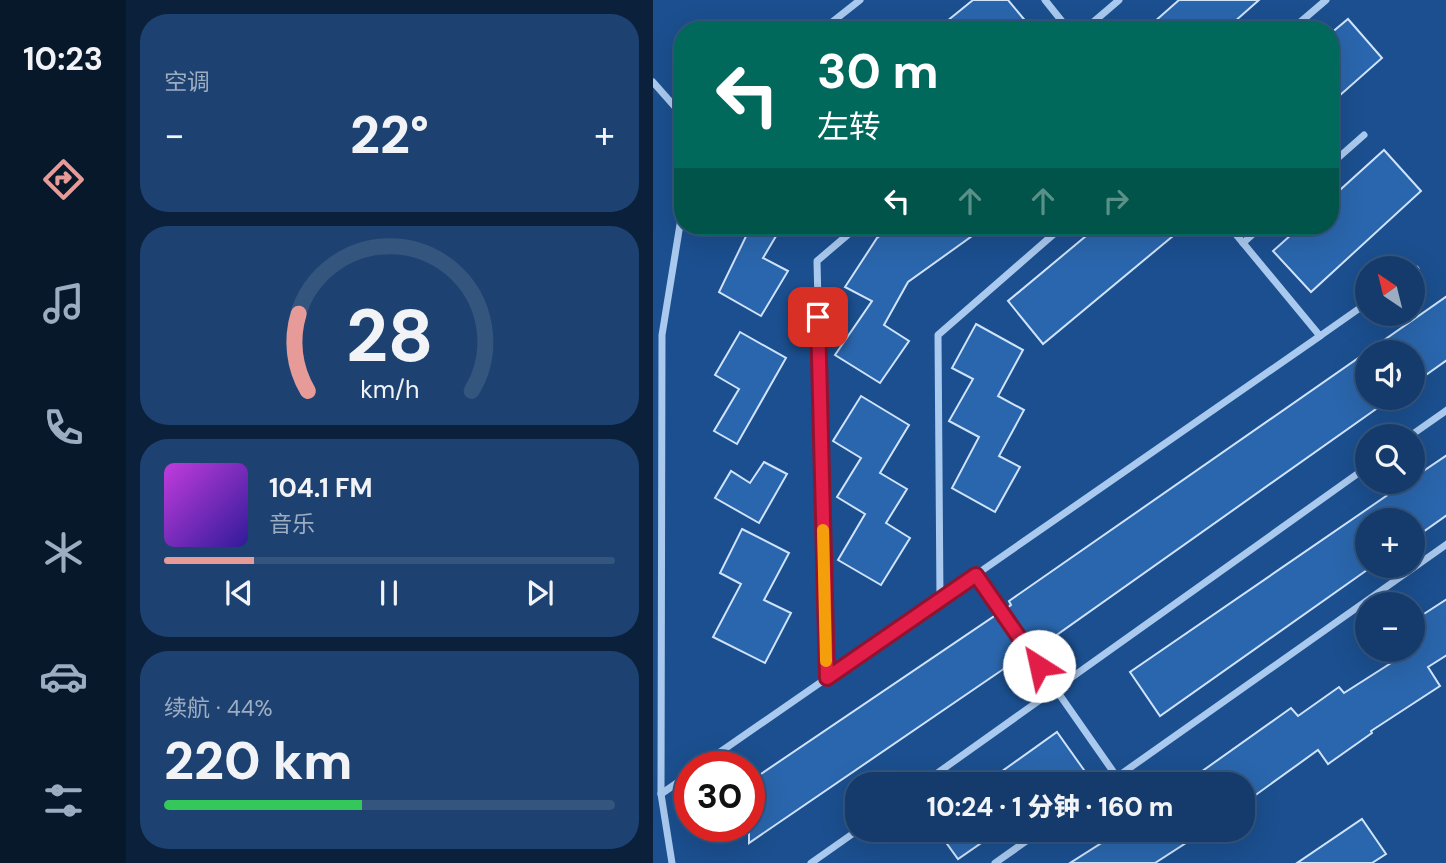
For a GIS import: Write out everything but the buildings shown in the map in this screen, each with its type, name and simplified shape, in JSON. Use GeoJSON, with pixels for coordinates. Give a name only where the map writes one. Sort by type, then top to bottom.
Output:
{"type":"FeatureCollection","features":[{"type":"Feature","properties":{"kind":"street"},"geometry":{"type":"LineString","coordinates":[[833,21],[859,0]]}},
{"type":"Feature","properties":{"kind":"street"},"geometry":{"type":"LineString","coordinates":[[1045,0],[1062,21]]}},
{"type":"Feature","properties":{"kind":"street"},"geometry":{"type":"LineString","coordinates":[[1094,21],[1119,0]]}},
{"type":"Feature","properties":{"kind":"street"},"geometry":{"type":"LineString","coordinates":[[1302,21],[1326,0]]}},
{"type":"Feature","properties":{"kind":"street"},"geometry":{"type":"LineString","coordinates":[[653,82],[674,106]]}},
{"type":"Feature","properties":{"kind":"street"},"geometry":{"type":"LineString","coordinates":[[1339,158],[1364,135]]}},
{"type":"Feature","properties":{"kind":"street"},"geometry":{"type":"LineString","coordinates":[[672,863],[661,794],[662,335],[678,235]]}},
{"type":"Feature","properties":{"kind":"street"},"geometry":{"type":"LineString","coordinates":[[827,678],[817,261],[847,235]]}},
{"type":"Feature","properties":{"kind":"street"},"geometry":{"type":"LineString","coordinates":[[940,600],[938,335],[1053,235]]}},
{"type":"Feature","properties":{"kind":"street"},"geometry":{"type":"LineString","coordinates":[[1236,235],[1320,337]]}},
{"type":"Feature","properties":{"kind":"street"},"geometry":{"type":"LineString","coordinates":[[1243,243],[1252,235]]}},
{"type":"Feature","properties":{"kind":"street"},"geometry":{"type":"LineString","coordinates":[[722,751],[1355,312]]}},
{"type":"Feature","properties":{"kind":"street"},"geometry":{"type":"LineString","coordinates":[[1425,425],[1446,410]]}},
{"type":"Feature","properties":{"kind":"street"},"geometry":{"type":"LineString","coordinates":[[939,772],[1355,476]]}},
{"type":"Feature","properties":{"kind":"street"},"geometry":{"type":"LineString","coordinates":[[1124,772],[1446,544]]}},
{"type":"Feature","properties":{"kind":"street"},"geometry":{"type":"LineString","coordinates":[[976,575],[1113,772]]}},
{"type":"Feature","properties":{"kind":"street"},"geometry":{"type":"LineString","coordinates":[[661,794],[674,785]]}},
{"type":"Feature","properties":{"kind":"street"},"geometry":{"type":"LineString","coordinates":[[811,863],[845,839]]}},
{"type":"Feature","properties":{"kind":"street"},"geometry":{"type":"LineString","coordinates":[[995,863],[1025,842]]}},
{"type":"Feature","properties":{"kind":"slow traffic"},"geometry":{"type":"LineString","coordinates":[[823,530],[826,661]]}},
{"type":"Feature","properties":{"kind":"route"},"geometry":{"type":"LineString","coordinates":[[818,317],[827,678],[976,575],[1039,666]]}}]}
